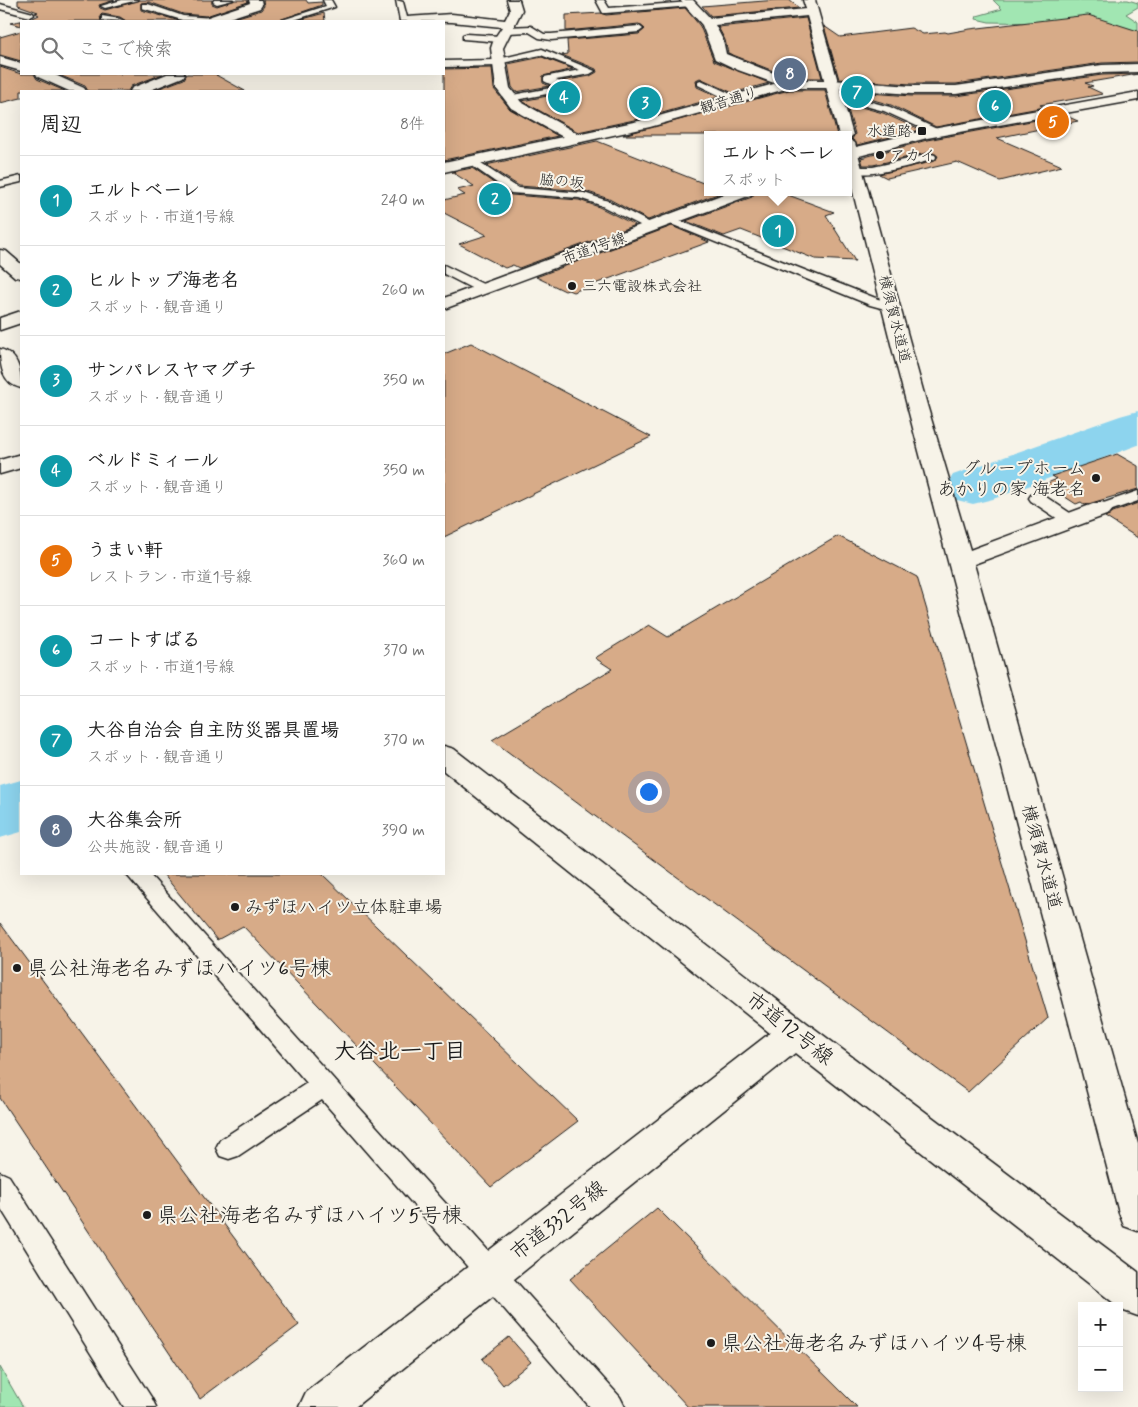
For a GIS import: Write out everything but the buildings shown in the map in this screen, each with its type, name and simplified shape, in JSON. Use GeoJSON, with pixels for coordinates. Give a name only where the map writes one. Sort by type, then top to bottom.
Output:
{"type":"FeatureCollection","features":[{"type":"Feature","properties":{"kind":"street"},"geometry":{"type":"LineString","coordinates":[[211,20],[256,5],[255,0]]}},
{"type":"Feature","properties":{"kind":"street"},"geometry":{"type":"LineString","coordinates":[[513,0],[516,10],[497,48],[503,88],[516,105],[526,112],[577,139]]}},
{"type":"Feature","properties":{"kind":"street"},"geometry":{"type":"LineString","coordinates":[[692,1],[717,40],[720,56],[788,84]]}},
{"type":"Feature","properties":{"kind":"street"},"geometry":{"type":"LineString","coordinates":[[706,22],[811,6],[845,131]]}},
{"type":"Feature","properties":{"kind":"street"},"geometry":{"type":"LineString","coordinates":[[448,21],[505,31]]}},
{"type":"Feature","properties":{"kind":"street"},"geometry":{"type":"LineString","coordinates":[[0,61],[20,67]]}},
{"type":"Feature","properties":{"kind":"street","name":"観音通り"},"geometry":{"type":"LineString","coordinates":[[445,168],[673,117],[788,84],[833,89],[956,90],[1102,69],[1138,68]]}},
{"type":"Feature","properties":{"kind":"street"},"geometry":{"type":"LineString","coordinates":[[49,75],[77,90]]}},
{"type":"Feature","properties":{"kind":"street"},"geometry":{"type":"LineString","coordinates":[[139,90],[176,75]]}},
{"type":"Feature","properties":{"kind":"street"},"geometry":{"type":"LineString","coordinates":[[852,155],[890,142],[938,132],[1138,96]]}},
{"type":"Feature","properties":{"kind":"street","name":"横須賀水道道"},"geometry":{"type":"LineString","coordinates":[[852,159],[942,499],[961,561],[1138,1213]]}},
{"type":"Feature","properties":{"kind":"street","name":"市道1号線"},"geometry":{"type":"LineString","coordinates":[[445,304],[734,196]]}},
{"type":"Feature","properties":{"kind":"street"},"geometry":{"type":"LineString","coordinates":[[0,255],[20,272]]}},
{"type":"Feature","properties":{"kind":"street"},"geometry":{"type":"LineString","coordinates":[[0,324],[20,317]]}},
{"type":"Feature","properties":{"kind":"street"},"geometry":{"type":"LineString","coordinates":[[0,355],[20,381]]}},
{"type":"Feature","properties":{"kind":"street"},"geometry":{"type":"LineString","coordinates":[[0,467],[20,461]]}},
{"type":"Feature","properties":{"kind":"street"},"geometry":{"type":"LineString","coordinates":[[961,561],[1101,509]]}},
{"type":"Feature","properties":{"kind":"street","name":"市道12号線"},"geometry":{"type":"LineString","coordinates":[[445,757],[795,1032],[1138,1297]]}},
{"type":"Feature","properties":{"kind":"street","name":"市道332号線"},"geometry":{"type":"LineString","coordinates":[[321,1407],[795,1032]]}},
{"type":"Feature","properties":{"kind":"lane"},"geometry":{"type":"LineString","coordinates":[[0,4],[16,0]]}},
{"type":"Feature","properties":{"kind":"lane"},"geometry":{"type":"LineString","coordinates":[[104,6],[134,0]]}},
{"type":"Feature","properties":{"kind":"lane"},"geometry":{"type":"LineString","coordinates":[[217,2],[228,0]]}},
{"type":"Feature","properties":{"kind":"lane"},"geometry":{"type":"LineString","coordinates":[[286,20],[331,7],[328,0]]}},
{"type":"Feature","properties":{"kind":"lane"},"geometry":{"type":"LineString","coordinates":[[600,0],[606,10],[692,1]]}},
{"type":"Feature","properties":{"kind":"lane"},"geometry":{"type":"LineString","coordinates":[[399,2],[405,20]]}},
{"type":"Feature","properties":{"kind":"lane"},"geometry":{"type":"LineString","coordinates":[[0,4],[30,15]]}},
{"type":"Feature","properties":{"kind":"lane"},"geometry":{"type":"LineString","coordinates":[[145,6],[182,18],[211,20]]}},
{"type":"Feature","properties":{"kind":"lane"},"geometry":{"type":"LineString","coordinates":[[105,18],[115,20]]}},
{"type":"Feature","properties":{"kind":"lane"},"geometry":{"type":"LineString","coordinates":[[466,36],[531,30],[542,36],[552,38],[639,29]]}},
{"type":"Feature","properties":{"kind":"lane"},"geometry":{"type":"LineString","coordinates":[[617,31],[633,38]]}},
{"type":"Feature","properties":{"kind":"lane"},"geometry":{"type":"LineString","coordinates":[[445,64],[498,62],[542,52],[590,71],[548,79],[565,88],[510,98]]}},
{"type":"Feature","properties":{"kind":"lane"},"geometry":{"type":"LineString","coordinates":[[701,83],[734,99]]}},
{"type":"Feature","properties":{"kind":"lane"},"geometry":{"type":"LineString","coordinates":[[833,89],[887,109],[938,132]]}},
{"type":"Feature","properties":{"kind":"lane"},"geometry":{"type":"LineString","coordinates":[[852,156],[873,170],[931,157]]}},
{"type":"Feature","properties":{"kind":"lane","name":"脇の坂"},"geometry":{"type":"LineString","coordinates":[[472,161],[515,191],[580,195],[604,203],[652,226]]}},
{"type":"Feature","properties":{"kind":"lane"},"geometry":{"type":"LineString","coordinates":[[0,184],[20,179]]}},
{"type":"Feature","properties":{"kind":"lane"},"geometry":{"type":"LineString","coordinates":[[670,220],[874,302],[892,306]]}},
{"type":"Feature","properties":{"kind":"lane"},"geometry":{"type":"LineString","coordinates":[[445,270],[484,289]]}},
{"type":"Feature","properties":{"kind":"lane"},"geometry":{"type":"LineString","coordinates":[[1101,509],[1138,496]]}},
{"type":"Feature","properties":{"kind":"lane"},"geometry":{"type":"LineString","coordinates":[[1036,498],[1070,520]]}},
{"type":"Feature","properties":{"kind":"lane"},"geometry":{"type":"LineString","coordinates":[[138,875],[610,1407]]}},
{"type":"Feature","properties":{"kind":"lane"},"geometry":{"type":"LineString","coordinates":[[229,1148],[324,1085]]}},
{"type":"Feature","properties":{"kind":"lane"},"geometry":{"type":"LineString","coordinates":[[0,1184],[141,1407]]}},
{"type":"Feature","properties":{"kind":"green space"},"geometry":{"type":"Polygon","coordinates":[[[993,0],[1128,0],[1138,3],[1138,7],[1126,14],[1138,22],[1138,43],[1047,23],[989,22],[976,19],[977,16],[1002,9],[993,0]]]}},
{"type":"Feature","properties":{"kind":"green space"},"geometry":{"type":"Polygon","coordinates":[[[0,1367],[23,1407],[0,1407],[0,1367]]]}},
{"type":"Feature","properties":{"kind":"waterway"},"geometry":{"type":"LineString","coordinates":[[973,487],[1138,427]]}},
{"type":"Feature","properties":{"kind":"waterway"},"geometry":{"type":"LineString","coordinates":[[0,812],[20,805]]}},
{"type":"Feature","properties":{"kind":"place","name":"大谷集会所"},"geometry":{"type":"Point","coordinates":[790,74]}},
{"type":"Feature","properties":{"kind":"place","name":"大谷自治会 自主防災器具置場"},"geometry":{"type":"Point","coordinates":[857,92]}},
{"type":"Feature","properties":{"kind":"place","name":"ベルドミィール"},"geometry":{"type":"Point","coordinates":[564,97]}},
{"type":"Feature","properties":{"kind":"place","name":"サンパレスヤマグチ"},"geometry":{"type":"Point","coordinates":[645,103]}},
{"type":"Feature","properties":{"kind":"place","name":"コートすばる"},"geometry":{"type":"Point","coordinates":[995,106]}},
{"type":"Feature","properties":{"kind":"place","name":"うまい軒"},"geometry":{"type":"Point","coordinates":[1053,122]}},
{"type":"Feature","properties":{"kind":"place","name":"水道路"},"geometry":{"type":"Point","coordinates":[922,131]}},
{"type":"Feature","properties":{"kind":"place","name":"アカイ"},"geometry":{"type":"Point","coordinates":[880,155]}},
{"type":"Feature","properties":{"kind":"place","name":"ヒルトップ海老名"},"geometry":{"type":"Point","coordinates":[495,199]}},
{"type":"Feature","properties":{"kind":"place","name":"エルトベーレ"},"geometry":{"type":"Point","coordinates":[778,231]}},
{"type":"Feature","properties":{"kind":"place","name":"三六電設株式会社"},"geometry":{"type":"Point","coordinates":[572,286]}},
{"type":"Feature","properties":{"kind":"place","name":"グループホーム あかりの家 海老名"},"geometry":{"type":"Point","coordinates":[1096,478]}},
{"type":"Feature","properties":{"kind":"place","name":"みずほハイツ立体駐車場"},"geometry":{"type":"Point","coordinates":[235,907]}},
{"type":"Feature","properties":{"kind":"place","name":"県公社海老名みずほハイツ6号棟"},"geometry":{"type":"Point","coordinates":[17,968]}},
{"type":"Feature","properties":{"kind":"place","name":"県公社海老名みずほハイツ5号棟"},"geometry":{"type":"Point","coordinates":[147,1215]}},
{"type":"Feature","properties":{"kind":"place","name":"県公社海老名みずほハイツ4号棟"},"geometry":{"type":"Point","coordinates":[711,1343]}},
{"type":"Feature","properties":{"kind":"district","name":"大谷北一丁目"},"geometry":{"type":"Point","coordinates":[400,1050]}}]}
